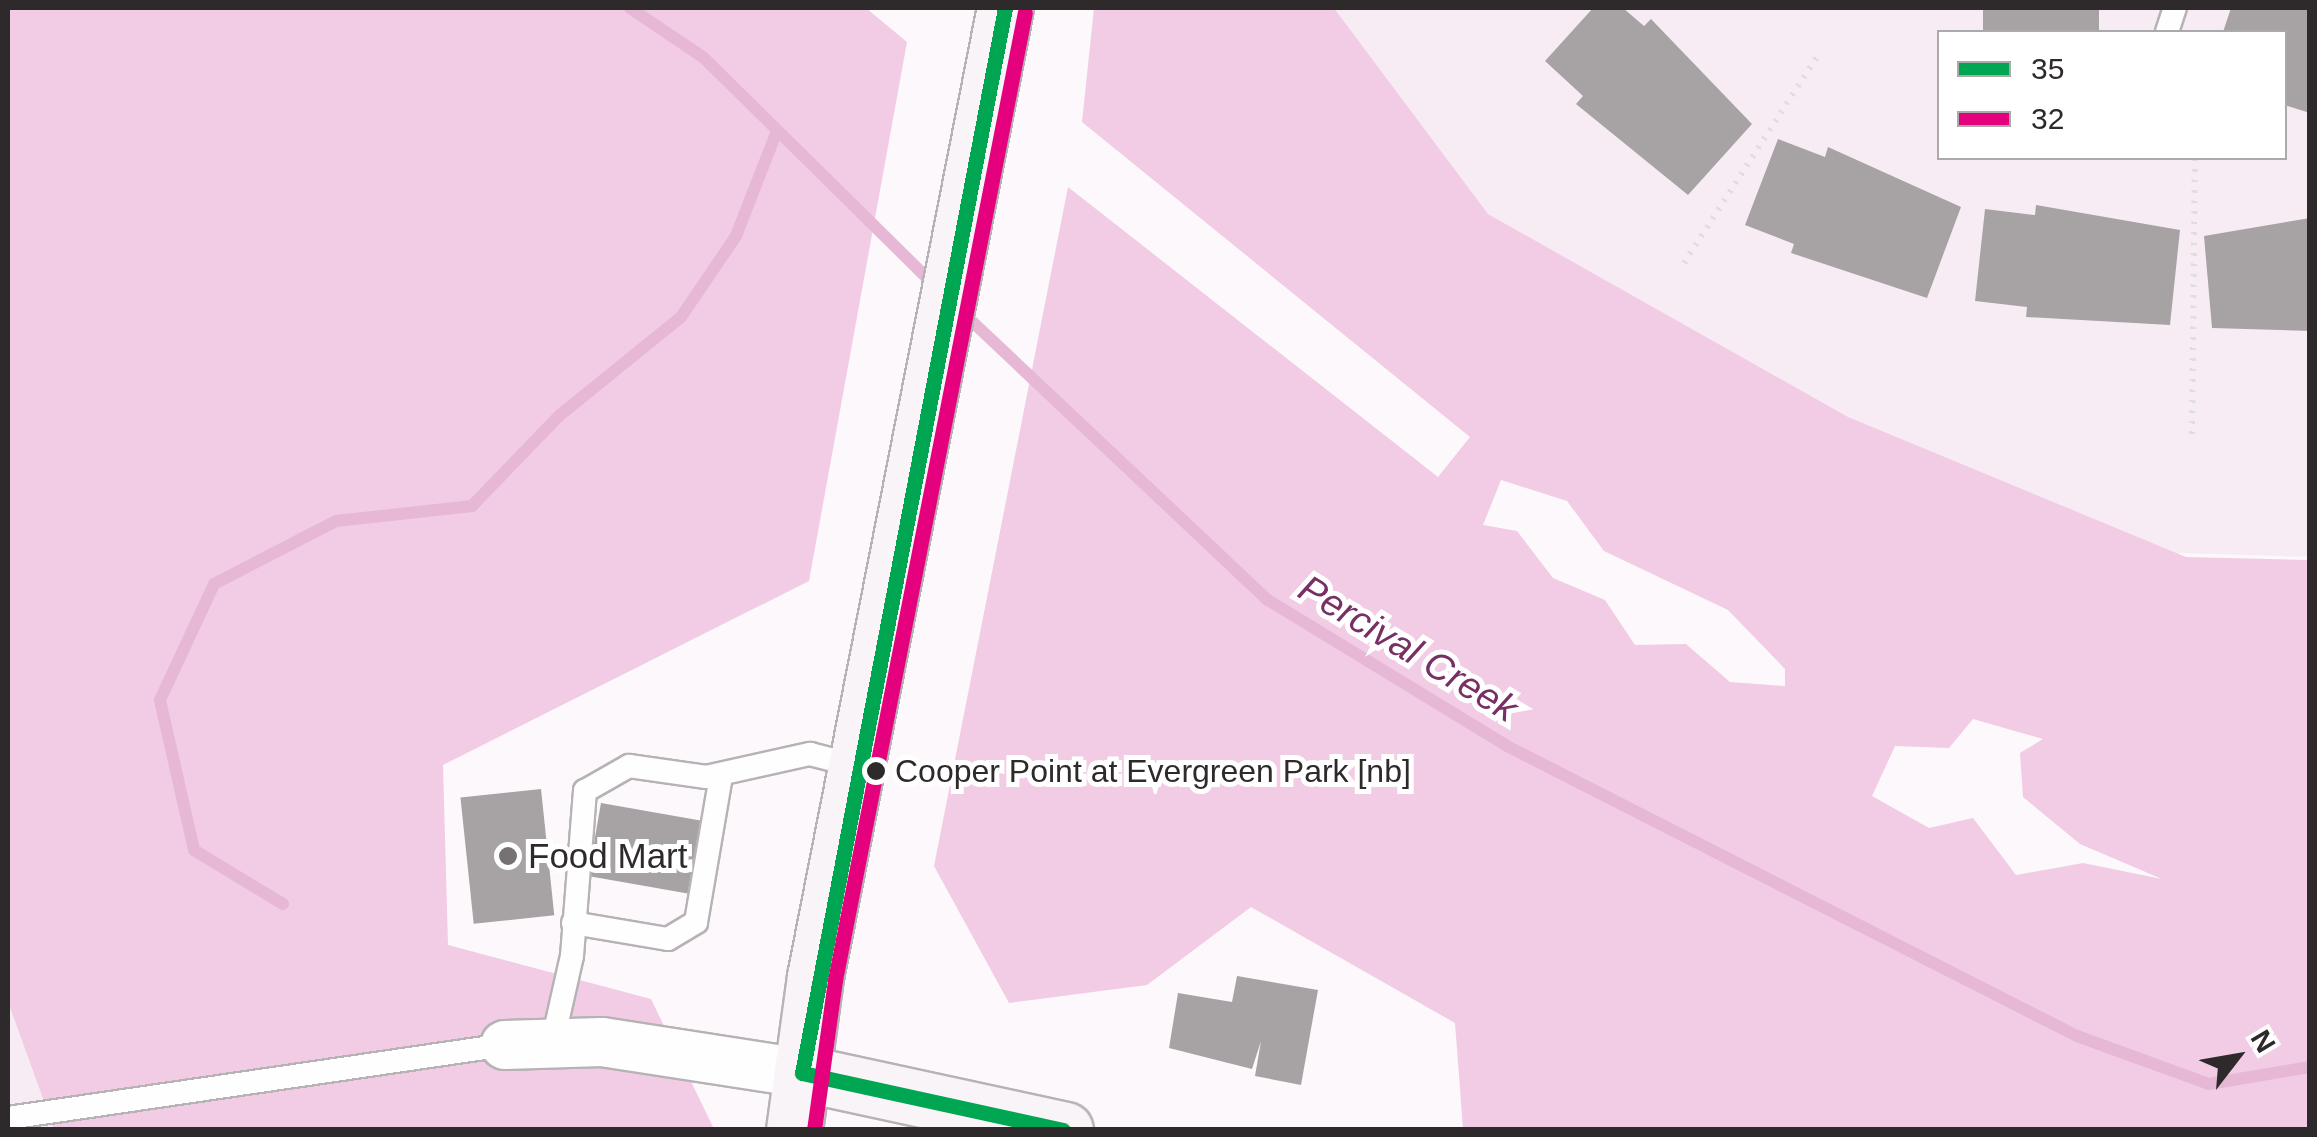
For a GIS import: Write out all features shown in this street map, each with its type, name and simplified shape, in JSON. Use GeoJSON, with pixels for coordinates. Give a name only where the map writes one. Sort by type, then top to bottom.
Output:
{"type":"FeatureCollection","features":[{"type":"Feature","properties":{"kind":"main road"},"geometry":{"type":"LineString","coordinates":[[794,1130],[858,759],[1005,8]]}},
{"type":"Feature","properties":{"kind":"main road"},"geometry":{"type":"LineString","coordinates":[[802,1074],[1065,1130]]}},
{"type":"Feature","properties":{"kind":"street"},"geometry":{"type":"LineString","coordinates":[[505,1045],[553,1040],[802,1074]]}},
{"type":"Feature","properties":{"kind":"lane"},"geometry":{"type":"LineString","coordinates":[[553,1040],[573,923],[585,791],[629,766],[721,776],[785,755],[858,759]]}},
{"type":"Feature","properties":{"kind":"lane"},"geometry":{"type":"LineString","coordinates":[[573,923],[668,939],[696,922],[721,776]]}},
{"type":"Feature","properties":{"kind":"lane"},"geometry":{"type":"LineString","coordinates":[[8,1118],[505,1045]]}},
{"type":"Feature","properties":{"kind":"path"},"geometry":{"type":"LineString","coordinates":[[1684,263],[1820,52]]}},
{"type":"Feature","properties":{"kind":"path"},"geometry":{"type":"LineString","coordinates":[[2192,434],[2196,160]]}},
{"type":"Feature","properties":{"kind":"shaded area"},"geometry":{"type":"Polygon","coordinates":[[[8,8],[866,8],[907,42],[809,581],[443,765],[448,945],[651,999],[714,1129],[54,1129],[8,1002],[8,8]]]}},
{"type":"Feature","properties":{"kind":"shaded area"},"geometry":{"type":"Polygon","coordinates":[[[1094,8],[1334,8],[1488,214],[1848,417],[2186,557],[2309,560],[2309,1129],[1463,1129],[1455,1023],[1251,907],[1147,985],[1009,1003],[934,866],[1068,187],[1438,477],[1470,437],[1082,122],[1094,8]],[[1501,480],[1483,525],[1517,531],[1553,578],[1605,600],[1635,645],[1686,644],[1730,682],[1785,686],[1785,669],[1728,610],[1604,551],[1567,501],[1501,480]],[[1973,719],[1949,748],[1895,746],[1872,796],[1929,828],[1973,818],[2016,875],[2083,863],[2162,879],[2080,844],[2023,797],[2020,753],[2043,739],[1973,719]]]}},
{"type":"Feature","properties":{"kind":"shaded area"},"geometry":{"type":"Polygon","coordinates":[[[1334,8],[2309,8],[2309,557],[2175,553],[1848,418],[1488,214],[1334,8]]]}},
{"type":"Feature","properties":{"kind":"shaded area"},"geometry":{"type":"Polygon","coordinates":[[[8,1002],[54,1129],[8,1129],[8,1002]]]}},
{"type":"Feature","properties":{"kind":"building"},"geometry":{"type":"Polygon","coordinates":[[[1593,8],[1623,8],[1644,26],[1651,19],[1752,124],[1688,195],[1576,104],[1583,96],[1545,61],[1593,8]]]}},
{"type":"Feature","properties":{"kind":"building"},"geometry":{"type":"Polygon","coordinates":[[[1983,8],[2099,8],[2099,30],[1983,30],[1983,8]]]}},
{"type":"Feature","properties":{"kind":"building"},"geometry":{"type":"Polygon","coordinates":[[[2231,8],[2310,8],[2310,113],[2287,106],[2287,30],[2224,30],[2231,8]]]}},
{"type":"Feature","properties":{"kind":"building"},"geometry":{"type":"Polygon","coordinates":[[[1778,139],[1825,157],[1828,147],[1961,207],[1927,298],[1791,253],[1794,244],[1745,225],[1778,139]]]}},
{"type":"Feature","properties":{"kind":"building"},"geometry":{"type":"Polygon","coordinates":[[[2036,205],[2180,230],[2170,325],[2026,317],[2027,307],[1975,301],[1985,209],[2035,215],[2036,205]]]}},
{"type":"Feature","properties":{"kind":"building"},"geometry":{"type":"Polygon","coordinates":[[[2310,218],[2310,331],[2212,328],[2204,236],[2310,218]]]}},
{"type":"Feature","properties":{"kind":"building","name":"Food Mart"},"geometry":{"type":"Polygon","coordinates":[[[541,789],[554,915],[474,924],[460,797],[541,789]]]}},
{"type":"Feature","properties":{"kind":"building"},"geometry":{"type":"Polygon","coordinates":[[[601,803],[700,821],[688,893],[588,876],[601,803]]]}},
{"type":"Feature","properties":{"kind":"building"},"geometry":{"type":"Polygon","coordinates":[[[1237,976],[1318,990],[1301,1085],[1255,1076],[1261,1041],[1252,1069],[1169,1048],[1178,993],[1232,1002],[1237,976]]]}},
{"type":"Feature","properties":{"kind":"waterway"},"geometry":{"type":"LineString","coordinates":[[630,8],[704,58],[937,288]]}},
{"type":"Feature","properties":{"kind":"waterway"},"geometry":{"type":"LineString","coordinates":[[283,904],[194,850],[160,700],[214,584],[336,521],[472,506],[560,415],[681,317],[736,236],[775,136]]}},
{"type":"Feature","properties":{"kind":"waterway","name":"Percival Creek"},"geometry":{"type":"LineString","coordinates":[[962,312],[1268,600],[1507,746],[2077,1036],[2209,1084],[2310,1067]]}},
{"type":"Feature","properties":{"kind":"transit line","name":"35"},"geometry":{"type":"LineString","coordinates":[[1005,8],[802,1073],[1063,1130]]}},
{"type":"Feature","properties":{"kind":"transit line","name":"32"},"geometry":{"type":"LineString","coordinates":[[814,1130],[835,980],[1025,12]]}},
{"type":"Feature","properties":{"kind":"place","name":"Cooper Point at Evergreen Park [nb]"},"geometry":{"type":"Point","coordinates":[876,771]}},
{"type":"Feature","properties":{"kind":"place","name":"Food Mart"},"geometry":{"type":"Point","coordinates":[508,856]}}]}
